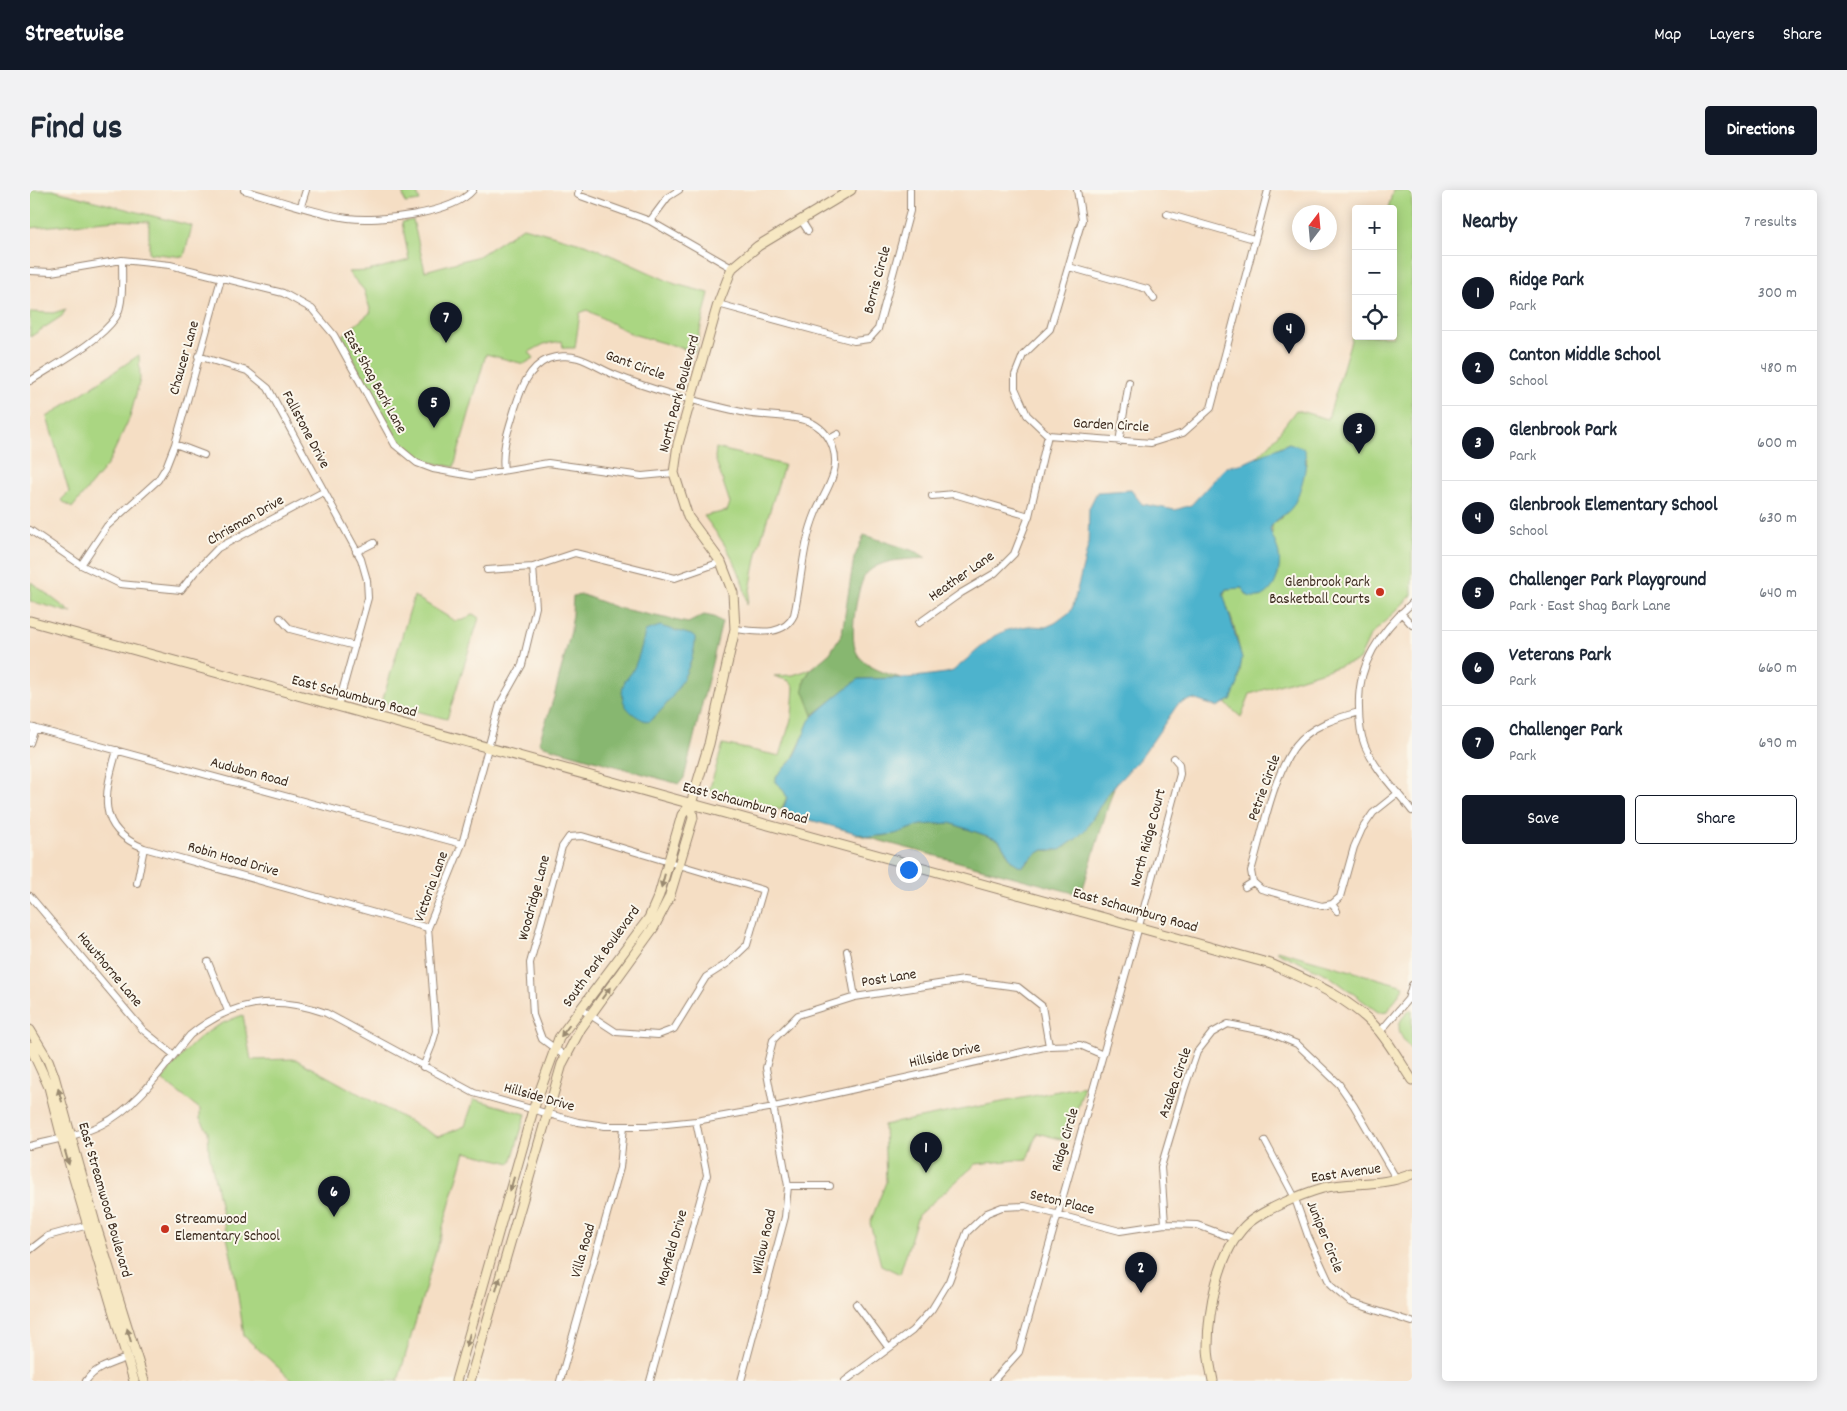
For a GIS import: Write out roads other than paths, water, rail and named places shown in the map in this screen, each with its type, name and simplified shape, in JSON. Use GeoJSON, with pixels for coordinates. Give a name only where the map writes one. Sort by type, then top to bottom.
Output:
{"type":"FeatureCollection","features":[{"type":"Feature","properties":{"kind":"street"},"geometry":{"type":"LineString","coordinates":[[244,190],[347,218],[374,219],[439,210],[467,197],[473,190]]}},
{"type":"Feature","properties":{"kind":"street"},"geometry":{"type":"LineString","coordinates":[[301,206],[306,190]]}},
{"type":"Feature","properties":{"kind":"street"},"geometry":{"type":"LineString","coordinates":[[650,221],[668,197],[679,190]]}},
{"type":"Feature","properties":{"kind":"street","name":"North Park Boulevard"},"geometry":{"type":"LineString","coordinates":[[691,804],[709,744],[734,629],[733,593],[721,562],[688,518],[674,473],[678,444],[718,304],[732,268],[758,246],[851,190]]}},
{"type":"Feature","properties":{"kind":"street","name":"Borris Circle"},"geometry":{"type":"LineString","coordinates":[[718,304],[854,341],[869,339],[878,329],[910,211],[910,190]]}},
{"type":"Feature","properties":{"kind":"street"},"geometry":{"type":"LineString","coordinates":[[1048,434],[1027,415],[1015,388],[1015,375],[1023,355],[1050,329],[1082,220],[1077,190]]}},
{"type":"Feature","properties":{"kind":"street","name":"Garden Circle"},"geometry":{"type":"LineString","coordinates":[[1048,434],[1119,442],[1151,443],[1183,433],[1211,408],[1268,190]]}},
{"type":"Feature","properties":{"kind":"street"},"geometry":{"type":"LineString","coordinates":[[578,192],[650,221],[732,268]]}},
{"type":"Feature","properties":{"kind":"street"},"geometry":{"type":"LineString","coordinates":[[1167,214],[1254,239]]}},
{"type":"Feature","properties":{"kind":"street"},"geometry":{"type":"LineString","coordinates":[[801,220],[808,231]]}},
{"type":"Feature","properties":{"kind":"street"},"geometry":{"type":"LineString","coordinates":[[30,380],[99,334],[117,316],[122,292],[122,260]]}},
{"type":"Feature","properties":{"kind":"street","name":"East Shag Bark Lane"},"geometry":{"type":"LineString","coordinates":[[30,271],[51,272],[122,260],[170,265],[283,294],[312,309],[334,336],[395,445],[417,463],[433,469],[472,476],[548,463],[642,476],[674,473]]}},
{"type":"Feature","properties":{"kind":"street"},"geometry":{"type":"LineString","coordinates":[[1069,267],[1147,289],[1154,299]]}},
{"type":"Feature","properties":{"kind":"street","name":"Chaucer Lane"},"geometry":{"type":"LineString","coordinates":[[81,565],[107,526],[158,480],[166,467],[175,444],[221,279]]}},
{"type":"Feature","properties":{"kind":"street","name":"Fallstone Drive"},"geometry":{"type":"LineString","coordinates":[[198,356],[246,371],[268,388],[356,552],[367,580],[368,598],[338,706]]}},
{"type":"Feature","properties":{"kind":"street","name":"Gant Circle"},"geometry":{"type":"LineString","coordinates":[[504,470],[502,460],[504,445],[520,393],[528,376],[548,359],[569,356],[578,358],[614,375],[692,399],[747,413],[804,418],[817,426],[829,439]]}},
{"type":"Feature","properties":{"kind":"street"},"geometry":{"type":"LineString","coordinates":[[1119,442],[1129,382]]}},
{"type":"Feature","properties":{"kind":"street"},"geometry":{"type":"LineString","coordinates":[[734,629],[777,631],[791,621],[797,603],[804,549],[816,512],[830,485],[836,467],[836,457],[829,439],[838,434]]}},
{"type":"Feature","properties":{"kind":"street","name":"Heather Lane"},"geometry":{"type":"LineString","coordinates":[[919,623],[961,593],[996,573],[1014,554],[1029,516],[1048,434]]}},
{"type":"Feature","properties":{"kind":"street"},"geometry":{"type":"LineString","coordinates":[[175,444],[204,456]]}},
{"type":"Feature","properties":{"kind":"street","name":"Chrisman Drive"},"geometry":{"type":"LineString","coordinates":[[30,530],[81,565],[120,584],[181,590],[194,572],[218,548],[324,492]]}},
{"type":"Feature","properties":{"kind":"street"},"geometry":{"type":"LineString","coordinates":[[932,496],[954,494],[1029,516]]}},
{"type":"Feature","properties":{"kind":"street"},"geometry":{"type":"LineString","coordinates":[[356,552],[374,543]]}},
{"type":"Feature","properties":{"kind":"street"},"geometry":{"type":"LineString","coordinates":[[487,570],[533,566],[575,553],[675,578],[721,562]]}},
{"type":"Feature","properties":{"kind":"street","name":"Victoria Lane"},"geometry":{"type":"LineString","coordinates":[[423,1066],[432,1045],[436,1024],[428,928],[462,844],[500,704],[522,665],[536,607],[533,566]]}},
{"type":"Feature","properties":{"kind":"street"},"geometry":{"type":"LineString","coordinates":[[1412,603],[1381,635],[1369,655],[1358,693],[1359,712],[1365,745],[1379,771],[1412,811]]}},
{"type":"Feature","properties":{"kind":"street"},"geometry":{"type":"LineString","coordinates":[[1401,613],[1412,625]]}},
{"type":"Feature","properties":{"kind":"street"},"geometry":{"type":"LineString","coordinates":[[280,618],[290,628],[354,646]]}},
{"type":"Feature","properties":{"kind":"street","name":"East Schaumburg Road"},"geometry":{"type":"LineString","coordinates":[[30,621],[1271,964],[1321,986],[1354,1009],[1380,1032],[1412,1080]]}},
{"type":"Feature","properties":{"kind":"street","name":"Petrie Circle"},"geometry":{"type":"LineString","coordinates":[[1253,882],[1251,871],[1284,764],[1296,745],[1314,729],[1336,718],[1359,712]]}},
{"type":"Feature","properties":{"kind":"street"},"geometry":{"type":"LineString","coordinates":[[30,744],[32,728]]}},
{"type":"Feature","properties":{"kind":"street","name":"Audubon Road"},"geometry":{"type":"LineString","coordinates":[[32,728],[462,844]]}},
{"type":"Feature","properties":{"kind":"street","name":"Robin Hood Drive"},"geometry":{"type":"LineString","coordinates":[[117,750],[106,792],[107,809],[112,823],[122,835],[144,848],[428,928]]}},
{"type":"Feature","properties":{"kind":"street","name":"North Ridge Court"},"geometry":{"type":"LineString","coordinates":[[1138,926],[1180,774],[1179,764],[1174,758]]}},
{"type":"Feature","properties":{"kind":"street"},"geometry":{"type":"LineString","coordinates":[[1245,887],[1253,882],[1261,889],[1322,906],[1332,904],[1340,897],[1354,847],[1362,829],[1373,813],[1398,793]]}},
{"type":"Feature","properties":{"kind":"street","name":"South Park Boulevard"},"geometry":{"type":"LineString","coordinates":[[456,1381],[533,1110],[554,1048],[649,918],[658,900],[682,815],[691,804]]}},
{"type":"Feature","properties":{"kind":"street","name":"South Park Boulevard"},"geometry":{"type":"LineString","coordinates":[[470,1381],[547,1114],[566,1056],[590,1015],[657,921],[669,898],[693,818],[691,804]]}},
{"type":"Feature","properties":{"kind":"street","name":"Woodridge Lane"},"geometry":{"type":"LineString","coordinates":[[566,1056],[542,1039],[533,1015],[530,962],[562,847],[569,837],[582,836],[669,860]]}},
{"type":"Feature","properties":{"kind":"street"},"geometry":{"type":"LineString","coordinates":[[137,883],[144,848]]}},
{"type":"Feature","properties":{"kind":"street"},"geometry":{"type":"LineString","coordinates":[[581,1009],[616,1032],[658,1035],[674,1029],[706,977],[728,963],[747,945],[763,890],[678,866],[669,860]]}},
{"type":"Feature","properties":{"kind":"street","name":"Hawthorne Lane"},"geometry":{"type":"LineString","coordinates":[[30,896],[143,1030],[174,1055]]}},
{"type":"Feature","properties":{"kind":"street"},"geometry":{"type":"LineString","coordinates":[[1332,904],[1336,911]]}},
{"type":"Feature","properties":{"kind":"street","name":"Ridge Circle"},"geometry":{"type":"LineString","coordinates":[[993,1381],[1019,1352],[1138,926]]}},
{"type":"Feature","properties":{"kind":"street"},"geometry":{"type":"LineString","coordinates":[[847,951],[855,997]]}},
{"type":"Feature","properties":{"kind":"street"},"geometry":{"type":"LineString","coordinates":[[208,962],[228,1011]]}},
{"type":"Feature","properties":{"kind":"street","name":"Post Lane"},"geometry":{"type":"LineString","coordinates":[[774,1107],[766,1068],[773,1040],[798,1015],[855,997],[964,980],[1018,987],[1042,1006],[1049,1046]]}},
{"type":"Feature","properties":{"kind":"street"},"geometry":{"type":"LineString","coordinates":[[1380,1032],[1410,1000],[1412,985]]}},
{"type":"Feature","properties":{"kind":"street","name":"Hillside Drive"},"geometry":{"type":"LineString","coordinates":[[30,1146],[102,1125],[130,1106],[195,1031],[213,1018],[228,1011],[247,1004],[264,1002],[304,1005],[326,1013],[474,1093],[578,1122],[624,1126],[696,1121],[774,1107],[1049,1046],[1080,1045],[1103,1056]]}},
{"type":"Feature","properties":{"kind":"street","name":"Azalea Circle"},"geometry":{"type":"LineString","coordinates":[[1165,1224],[1161,1167],[1184,1090],[1197,1052],[1212,1033],[1228,1024],[1268,1032],[1296,1044],[1339,1084],[1354,1106],[1396,1180]]}},
{"type":"Feature","properties":{"kind":"street","name":"East Streamwood Boulevard"},"geometry":{"type":"LineString","coordinates":[[30,1030],[48,1060],[72,1135],[91,1224]]}},
{"type":"Feature","properties":{"kind":"street","name":"East Streamwood Boulevard"},"geometry":{"type":"LineString","coordinates":[[30,1046],[49,1087],[62,1138],[91,1224],[131,1357],[134,1381]]}},
{"type":"Feature","properties":{"kind":"street","name":"Willow Road"},"geometry":{"type":"LineString","coordinates":[[742,1381],[785,1217],[788,1186],[774,1107]]}},
{"type":"Feature","properties":{"kind":"street","name":"Mayfield Drive"},"geometry":{"type":"LineString","coordinates":[[650,1381],[707,1175],[696,1121]]}},
{"type":"Feature","properties":{"kind":"street","name":"Villa Road"},"geometry":{"type":"LineString","coordinates":[[560,1381],[620,1168],[624,1126]]}},
{"type":"Feature","properties":{"kind":"street","name":"Juniper Circle"},"geometry":{"type":"LineString","coordinates":[[1265,1141],[1294,1196],[1308,1236],[1331,1286],[1350,1302],[1412,1322]]}},
{"type":"Feature","properties":{"kind":"street","name":"East Avenue"},"geometry":{"type":"LineString","coordinates":[[1213,1381],[1208,1349],[1210,1318],[1218,1275],[1235,1239],[1246,1225],[1294,1196],[1325,1188],[1396,1180],[1412,1174]]}},
{"type":"Feature","properties":{"kind":"street"},"geometry":{"type":"LineString","coordinates":[[788,1186],[830,1186]]}},
{"type":"Feature","properties":{"kind":"street","name":"Seton Place"},"geometry":{"type":"LineString","coordinates":[[845,1381],[888,1347],[912,1331],[932,1309],[949,1281],[967,1232],[975,1222],[987,1213],[1013,1206],[1025,1206],[1120,1231],[1165,1224],[1196,1224],[1235,1239]]}},
{"type":"Feature","properties":{"kind":"street"},"geometry":{"type":"LineString","coordinates":[[30,1250],[48,1236],[91,1224]]}},
{"type":"Feature","properties":{"kind":"street"},"geometry":{"type":"LineString","coordinates":[[856,1304],[888,1347]]}},
{"type":"Feature","properties":{"kind":"street"},"geometry":{"type":"LineString","coordinates":[[86,1381],[90,1375],[104,1366],[131,1357]]}},
{"type":"Feature","properties":{"kind":"street","name":"East Streamwood Boulevard"},"geometry":{"type":"LineString","coordinates":[[131,1357],[144,1381]]}},
{"type":"Feature","properties":{"kind":"water"},"geometry":{"type":"Polygon","coordinates":[[[1289,443],[1303,448],[1306,460],[1299,494],[1293,506],[1274,522],[1270,529],[1280,562],[1274,585],[1263,596],[1248,596],[1242,588],[1226,589],[1223,593],[1242,658],[1238,684],[1231,700],[1217,707],[1193,699],[1178,704],[1143,755],[1108,793],[1086,829],[1076,839],[1060,850],[1043,850],[1021,867],[1012,861],[999,840],[950,823],[921,825],[895,834],[870,837],[782,812],[787,797],[782,788],[775,782],[778,775],[794,757],[809,721],[859,679],[907,678],[953,671],[994,636],[1007,630],[1028,626],[1046,627],[1070,612],[1088,546],[1089,508],[1097,492],[1131,490],[1142,504],[1175,510],[1191,505],[1226,467],[1244,463],[1289,443]]]}},
{"type":"Feature","properties":{"kind":"water"},"geometry":{"type":"Polygon","coordinates":[[[660,626],[695,636],[694,647],[692,659],[680,684],[665,706],[648,722],[636,716],[626,707],[622,695],[625,681],[632,672],[642,646],[645,631],[660,626]]]}},
{"type":"Feature","properties":{"kind":"place","name":"Challenger Park"},"geometry":{"type":"Point","coordinates":[446,343]}},
{"type":"Feature","properties":{"kind":"place","name":"Glenbrook Elementary School"},"geometry":{"type":"Point","coordinates":[1289,354]}},
{"type":"Feature","properties":{"kind":"place","name":"Challenger Park Playground"},"geometry":{"type":"Point","coordinates":[434,428]}},
{"type":"Feature","properties":{"kind":"place","name":"Glenbrook Park"},"geometry":{"type":"Point","coordinates":[1359,454]}},
{"type":"Feature","properties":{"kind":"place","name":"Glenbrook Park Basketball Courts"},"geometry":{"type":"Point","coordinates":[1380,592]}},
{"type":"Feature","properties":{"kind":"place","name":"Ridge Park"},"geometry":{"type":"Point","coordinates":[926,1173]}},
{"type":"Feature","properties":{"kind":"place","name":"Veterans Park"},"geometry":{"type":"Point","coordinates":[334,1217]}},
{"type":"Feature","properties":{"kind":"place","name":"Streamwood Elementary School"},"geometry":{"type":"Point","coordinates":[165,1229]}},
{"type":"Feature","properties":{"kind":"place","name":"Canton Middle School"},"geometry":{"type":"Point","coordinates":[1141,1293]}}]}
